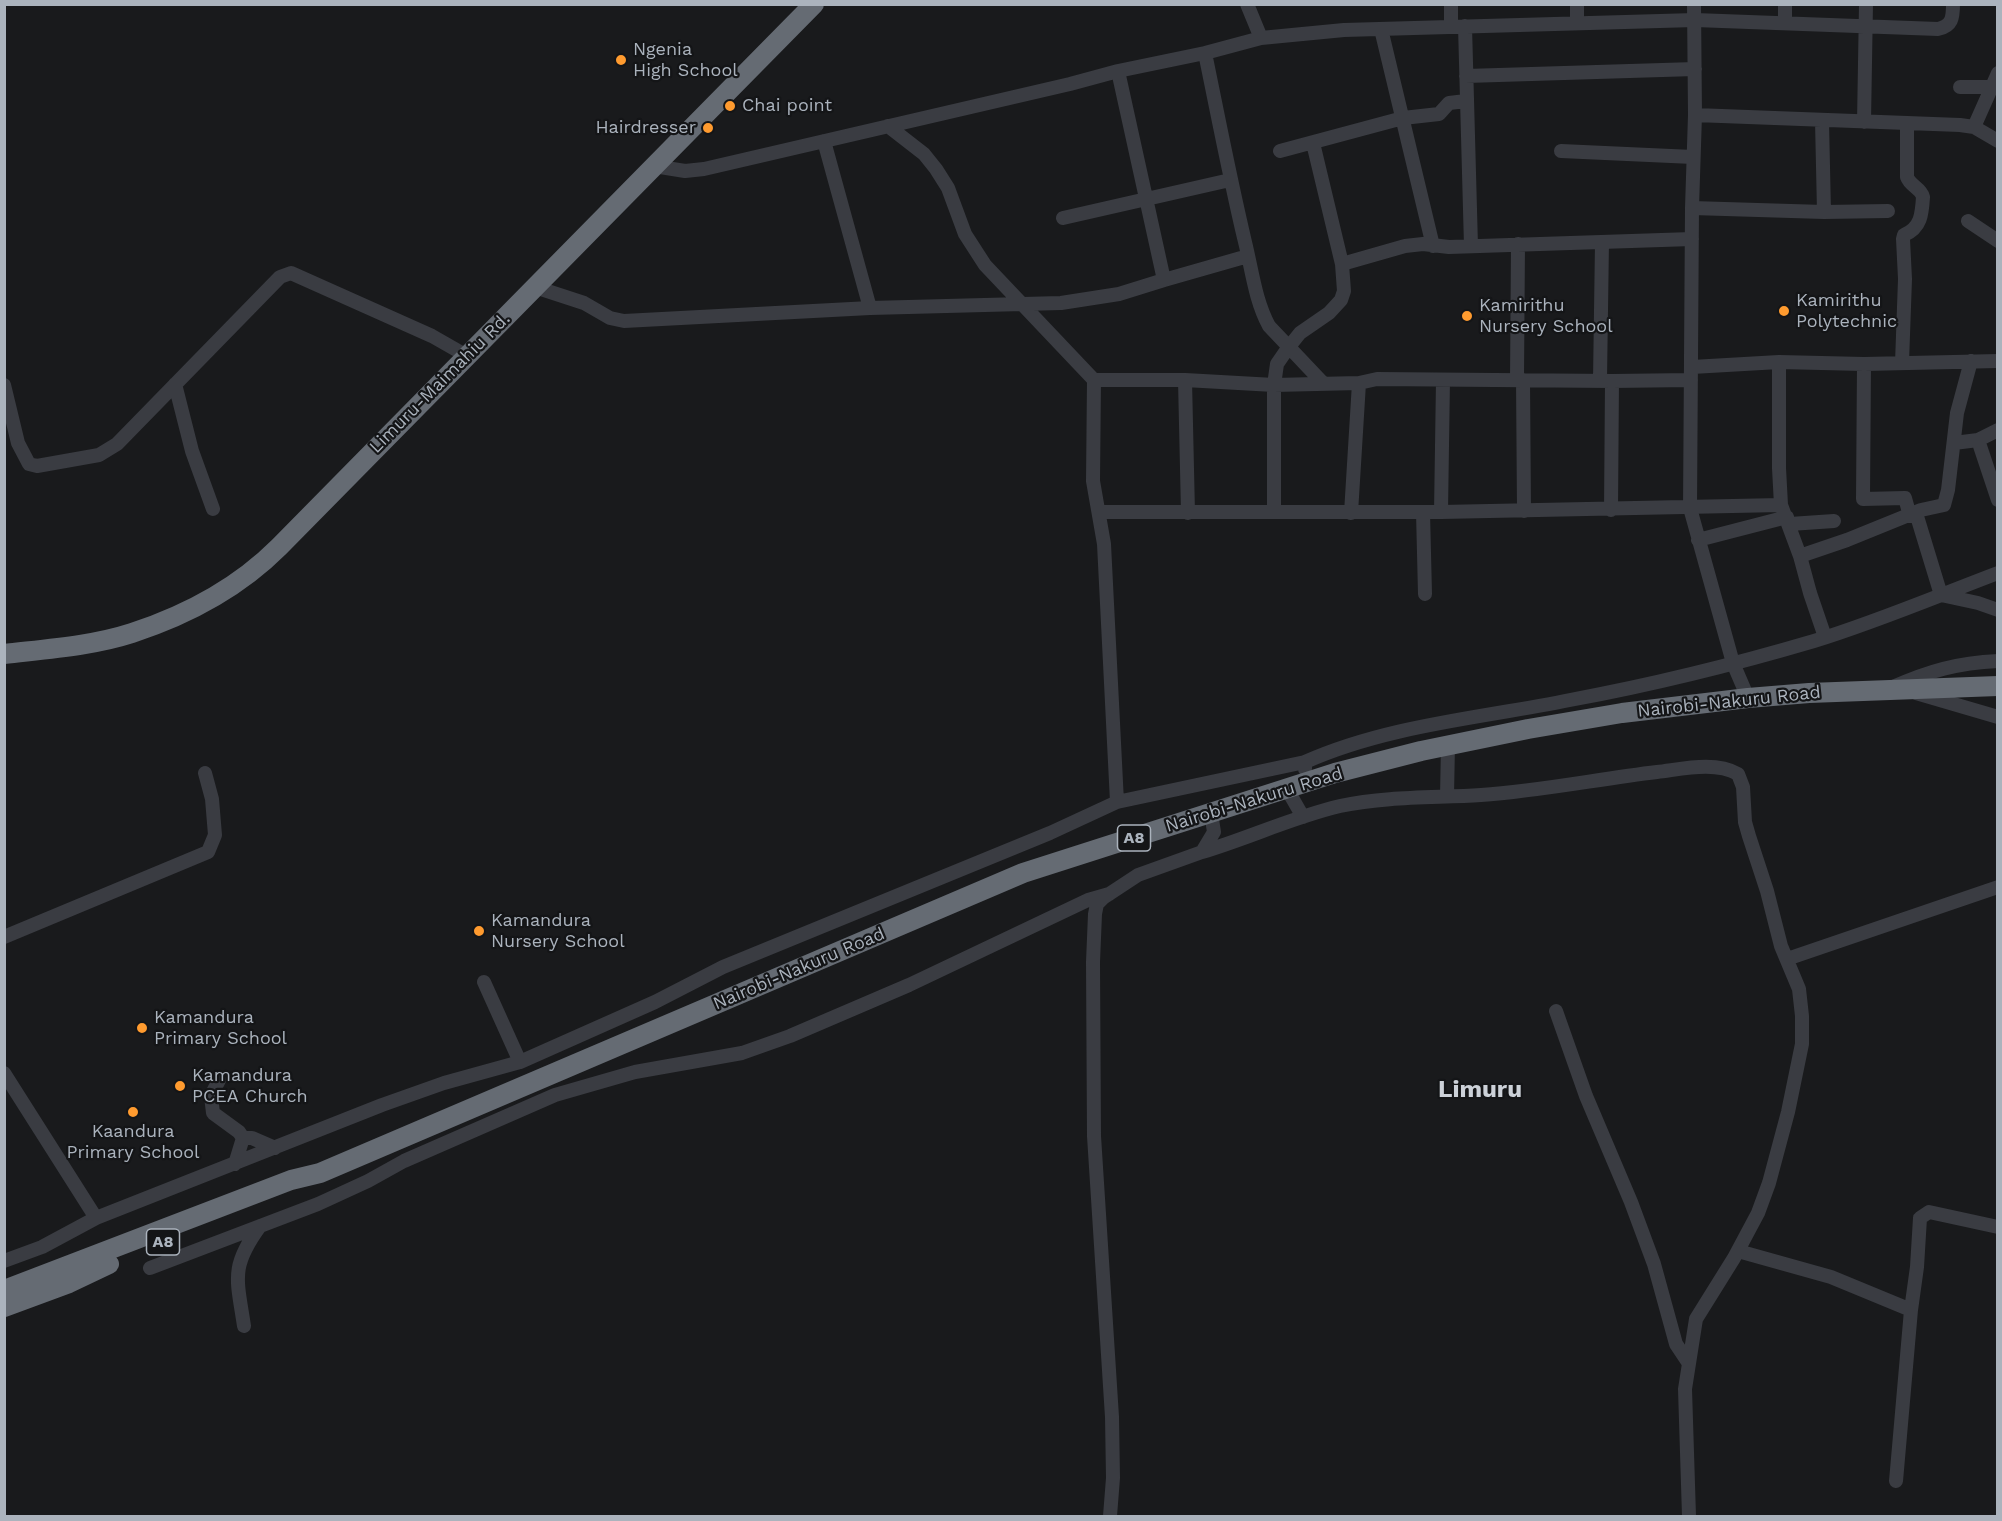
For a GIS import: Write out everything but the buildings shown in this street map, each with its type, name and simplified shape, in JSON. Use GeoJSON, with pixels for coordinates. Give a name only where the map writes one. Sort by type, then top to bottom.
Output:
{"type":"FeatureCollection","features":[{"type":"Feature","properties":{"kind":"highway","name":"Limuru-Maimahiu Rd."},"geometry":{"type":"LineString","coordinates":[[4,654],[74,646],[131,633],[189,610],[232,586],[270,555],[814,4]]}},
{"type":"Feature","properties":{"kind":"highway","name":"Nairobi-Nakuru Road"},"geometry":{"type":"LineString","coordinates":[[4,1290],[291,1180],[320,1173],[551,1086],[1023,873],[1335,773],[1528,729],[1622,714],[1748,698],[1893,689],[1998,686]]}},
{"type":"Feature","properties":{"kind":"highway","name":"Nairobi-Nakuru Road"},"geometry":{"type":"LineString","coordinates":[[4,1307],[69,1283],[90,1272],[295,1188],[320,1173]]}},
{"type":"Feature","properties":{"kind":"street"},"geometry":{"type":"LineString","coordinates":[[1247,4],[1261,39]]}},
{"type":"Feature","properties":{"kind":"street"},"geometry":{"type":"LineString","coordinates":[[1451,4],[1458,26],[1466,76],[1471,246]]}},
{"type":"Feature","properties":{"kind":"street"},"geometry":{"type":"LineString","coordinates":[[1577,4],[1577,23]]}},
{"type":"Feature","properties":{"kind":"street"},"geometry":{"type":"LineString","coordinates":[[1694,4],[1695,115],[1692,208],[1690,508],[1733,663],[1748,698]]}},
{"type":"Feature","properties":{"kind":"street"},"geometry":{"type":"LineString","coordinates":[[1785,4],[1785,23]]}},
{"type":"Feature","properties":{"kind":"street"},"geometry":{"type":"LineString","coordinates":[[1864,122],[1866,4]]}},
{"type":"Feature","properties":{"kind":"street"},"geometry":{"type":"LineString","coordinates":[[654,166],[679,171],[704,169],[1118,71],[1261,39],[1303,33],[1458,26],[1695,20],[1938,29],[1945,28],[1953,17],[1953,4]]}},
{"type":"Feature","properties":{"kind":"street"},"geometry":{"type":"LineString","coordinates":[[1380,29],[1434,246]]}},
{"type":"Feature","properties":{"kind":"street"},"geometry":{"type":"LineString","coordinates":[[1205,52],[1230,180],[1264,318],[1288,348],[1322,382]]}},
{"type":"Feature","properties":{"kind":"street"},"geometry":{"type":"LineString","coordinates":[[1466,76],[1695,69]]}},
{"type":"Feature","properties":{"kind":"street"},"geometry":{"type":"LineString","coordinates":[[1118,71],[1164,280]]}},
{"type":"Feature","properties":{"kind":"street"},"geometry":{"type":"LineString","coordinates":[[1960,87],[1996,79]]}},
{"type":"Feature","properties":{"kind":"street"},"geometry":{"type":"LineString","coordinates":[[1974,127],[1996,79]]}},
{"type":"Feature","properties":{"kind":"street"},"geometry":{"type":"LineString","coordinates":[[1280,151],[1403,118],[1439,114],[1449,104],[1466,101]]}},
{"type":"Feature","properties":{"kind":"street"},"geometry":{"type":"LineString","coordinates":[[1695,115],[1974,127],[1998,141]]}},
{"type":"Feature","properties":{"kind":"street"},"geometry":{"type":"LineString","coordinates":[[1822,121],[1824,212]]}},
{"type":"Feature","properties":{"kind":"street"},"geometry":{"type":"LineString","coordinates":[[1902,363],[1905,279],[1903,239],[1904,235],[1912,232],[1918,226],[1923,197],[1922,192],[1910,183],[1907,177],[1907,123]]}},
{"type":"Feature","properties":{"kind":"street"},"geometry":{"type":"LineString","coordinates":[[888,126],[924,154],[936,169],[948,188],[971,247],[984,266],[1094,380],[1092,468],[1094,494],[1104,544],[1117,802]]}},
{"type":"Feature","properties":{"kind":"street"},"geometry":{"type":"LineString","coordinates":[[824,141],[870,308]]}},
{"type":"Feature","properties":{"kind":"street"},"geometry":{"type":"LineString","coordinates":[[1274,511],[1274,385],[1277,364],[1300,333],[1329,312],[1341,300],[1344,291],[1342,264],[1313,143]]}},
{"type":"Feature","properties":{"kind":"street"},"geometry":{"type":"LineString","coordinates":[[1561,151],[1693,157]]}},
{"type":"Feature","properties":{"kind":"street"},"geometry":{"type":"LineString","coordinates":[[1063,218],[1230,180]]}},
{"type":"Feature","properties":{"kind":"street"},"geometry":{"type":"LineString","coordinates":[[1692,208],[1824,212],[1888,211]]}},
{"type":"Feature","properties":{"kind":"street"},"geometry":{"type":"LineString","coordinates":[[1968,221],[1998,241]]}},
{"type":"Feature","properties":{"kind":"street"},"geometry":{"type":"LineString","coordinates":[[1342,264],[1405,246],[1423,244],[1471,246],[1692,239]]}},
{"type":"Feature","properties":{"kind":"street"},"geometry":{"type":"LineString","coordinates":[[1602,242],[1611,510]]}},
{"type":"Feature","properties":{"kind":"street"},"geometry":{"type":"LineString","coordinates":[[1518,244],[1524,511]]}},
{"type":"Feature","properties":{"kind":"street"},"geometry":{"type":"LineString","coordinates":[[535,287],[584,303],[610,318],[624,321],[870,308],[1022,305],[1103,297],[1248,256]]}},
{"type":"Feature","properties":{"kind":"street"},"geometry":{"type":"LineString","coordinates":[[4,385],[21,452],[29,464],[37,466],[99,455],[106,452],[135,426],[245,310],[285,273],[291,273],[446,343],[467,356]]}},
{"type":"Feature","properties":{"kind":"street"},"geometry":{"type":"LineString","coordinates":[[1094,380],[1185,380],[1274,385],[1322,382],[1359,383],[1377,379],[1606,381],[1691,374],[1779,362],[1864,364],[1998,361]]}},
{"type":"Feature","properties":{"kind":"street"},"geometry":{"type":"LineString","coordinates":[[1779,362],[1779,468],[1786,516],[1825,637]]}},
{"type":"Feature","properties":{"kind":"street"},"geometry":{"type":"LineString","coordinates":[[1800,556],[1913,514],[1944,505],[1948,490],[1957,413],[1971,362]]}},
{"type":"Feature","properties":{"kind":"street"},"geometry":{"type":"LineString","coordinates":[[1864,364],[1863,499],[1905,498],[1913,514],[1941,595]]}},
{"type":"Feature","properties":{"kind":"street"},"geometry":{"type":"LineString","coordinates":[[1185,380],[1188,513]]}},
{"type":"Feature","properties":{"kind":"street"},"geometry":{"type":"LineString","coordinates":[[1440,512],[1443,380]]}},
{"type":"Feature","properties":{"kind":"street"},"geometry":{"type":"LineString","coordinates":[[1351,513],[1359,383]]}},
{"type":"Feature","properties":{"kind":"street"},"geometry":{"type":"LineString","coordinates":[[175,384],[192,451],[213,509]]}},
{"type":"Feature","properties":{"kind":"street"},"geometry":{"type":"LineString","coordinates":[[1954,443],[1978,440],[1998,430]]}},
{"type":"Feature","properties":{"kind":"street"},"geometry":{"type":"LineString","coordinates":[[1978,440],[1998,500]]}},
{"type":"Feature","properties":{"kind":"street"},"geometry":{"type":"LineString","coordinates":[[1099,512],[1351,513],[1690,508],[1834,521]]}},
{"type":"Feature","properties":{"kind":"street"},"geometry":{"type":"LineString","coordinates":[[1424,512],[1425,594]]}},
{"type":"Feature","properties":{"kind":"street"},"geometry":{"type":"LineString","coordinates":[[1698,540],[1786,516]]}},
{"type":"Feature","properties":{"kind":"street"},"geometry":{"type":"LineString","coordinates":[[4,1261],[42,1247],[96,1218],[275,1148],[444,1083],[520,1062],[655,1002],[723,967],[1040,837],[1117,802],[1305,762],[1390,734],[1458,719],[1571,700],[1733,663],[1825,637],[1998,573]]}},
{"type":"Feature","properties":{"kind":"street"},"geometry":{"type":"LineString","coordinates":[[1941,595],[1998,610]]}},
{"type":"Feature","properties":{"kind":"street"},"geometry":{"type":"LineString","coordinates":[[1893,689],[1929,671],[1998,662]]}},
{"type":"Feature","properties":{"kind":"street"},"geometry":{"type":"LineString","coordinates":[[1893,689],[1998,717]]}},
{"type":"Feature","properties":{"kind":"street"},"geometry":{"type":"LineString","coordinates":[[1447,796],[1448,746]]}},
{"type":"Feature","properties":{"kind":"street"},"geometry":{"type":"LineString","coordinates":[[1303,817],[1296,786],[1305,762]]}},
{"type":"Feature","properties":{"kind":"street"},"geometry":{"type":"LineString","coordinates":[[1110,1516],[1113,1478],[1112,1417],[1094,1136],[1093,962],[1097,904],[1108,894],[1138,875],[1303,817],[1343,806],[1406,798],[1528,790],[1715,767],[1732,771],[1738,774],[1741,780],[1745,822],[1767,891],[1781,946],[1797,980],[1800,999],[1801,1051],[1788,1112],[1769,1183],[1758,1213],[1738,1251],[1696,1319],[1685,1389],[1689,1516]]}},
{"type":"Feature","properties":{"kind":"street"},"geometry":{"type":"LineString","coordinates":[[4,937],[208,852],[215,835],[212,799],[205,773]]}},
{"type":"Feature","properties":{"kind":"street"},"geometry":{"type":"LineString","coordinates":[[1202,852],[1214,832],[1211,813]]}},
{"type":"Feature","properties":{"kind":"street"},"geometry":{"type":"LineString","coordinates":[[1787,959],[1998,886]]}},
{"type":"Feature","properties":{"kind":"street"},"geometry":{"type":"LineString","coordinates":[[150,1268],[368,1181],[551,1086],[742,1053],[790,1036],[909,985],[1088,900],[1108,894]]}},
{"type":"Feature","properties":{"kind":"street"},"geometry":{"type":"LineString","coordinates":[[484,982],[520,1062]]}},
{"type":"Feature","properties":{"kind":"street"},"geometry":{"type":"LineString","coordinates":[[1556,1011],[1586,1096],[1631,1202],[1654,1264],[1676,1344],[1688,1362]]}},
{"type":"Feature","properties":{"kind":"street"},"geometry":{"type":"LineString","coordinates":[[4,1073],[96,1218]]}},
{"type":"Feature","properties":{"kind":"street"},"geometry":{"type":"LineString","coordinates":[[219,1080],[211,1096],[213,1113],[239,1132],[243,1138]]}},
{"type":"Feature","properties":{"kind":"street"},"geometry":{"type":"LineString","coordinates":[[243,1138],[252,1138],[275,1148]]}},
{"type":"Feature","properties":{"kind":"street"},"geometry":{"type":"LineString","coordinates":[[235,1164],[243,1138]]}},
{"type":"Feature","properties":{"kind":"street"},"geometry":{"type":"LineString","coordinates":[[1896,1482],[1920,1218],[1929,1212],[1998,1227]]}},
{"type":"Feature","properties":{"kind":"street"},"geometry":{"type":"LineString","coordinates":[[244,1326],[238,1269],[244,1250],[260,1226]]}},
{"type":"Feature","properties":{"kind":"street"},"geometry":{"type":"LineString","coordinates":[[1738,1251],[1831,1277],[1911,1311]]}},
{"type":"Feature","properties":{"kind":"place","name":"Ngenia High School"},"geometry":{"type":"Point","coordinates":[621,60]}},
{"type":"Feature","properties":{"kind":"place","name":"Chai point"},"geometry":{"type":"Point","coordinates":[730,106]}},
{"type":"Feature","properties":{"kind":"place","name":"Hairdresser"},"geometry":{"type":"Point","coordinates":[708,128]}},
{"type":"Feature","properties":{"kind":"place","name":"Kamirithu Polytechnic"},"geometry":{"type":"Point","coordinates":[1784,311]}},
{"type":"Feature","properties":{"kind":"place","name":"Kamirithu Nursery School"},"geometry":{"type":"Point","coordinates":[1467,316]}},
{"type":"Feature","properties":{"kind":"place","name":"Kamandura Nursery School"},"geometry":{"type":"Point","coordinates":[479,931]}},
{"type":"Feature","properties":{"kind":"place","name":"Kamandura Primary School"},"geometry":{"type":"Point","coordinates":[142,1028]}},
{"type":"Feature","properties":{"kind":"place","name":"Kamandura PCEA Church"},"geometry":{"type":"Point","coordinates":[180,1086]}},
{"type":"Feature","properties":{"kind":"place","name":"Kaandura Primary School"},"geometry":{"type":"Point","coordinates":[133,1112]}},
{"type":"Feature","properties":{"kind":"district","name":"Limuru"},"geometry":{"type":"Point","coordinates":[1480,1090]}}]}
